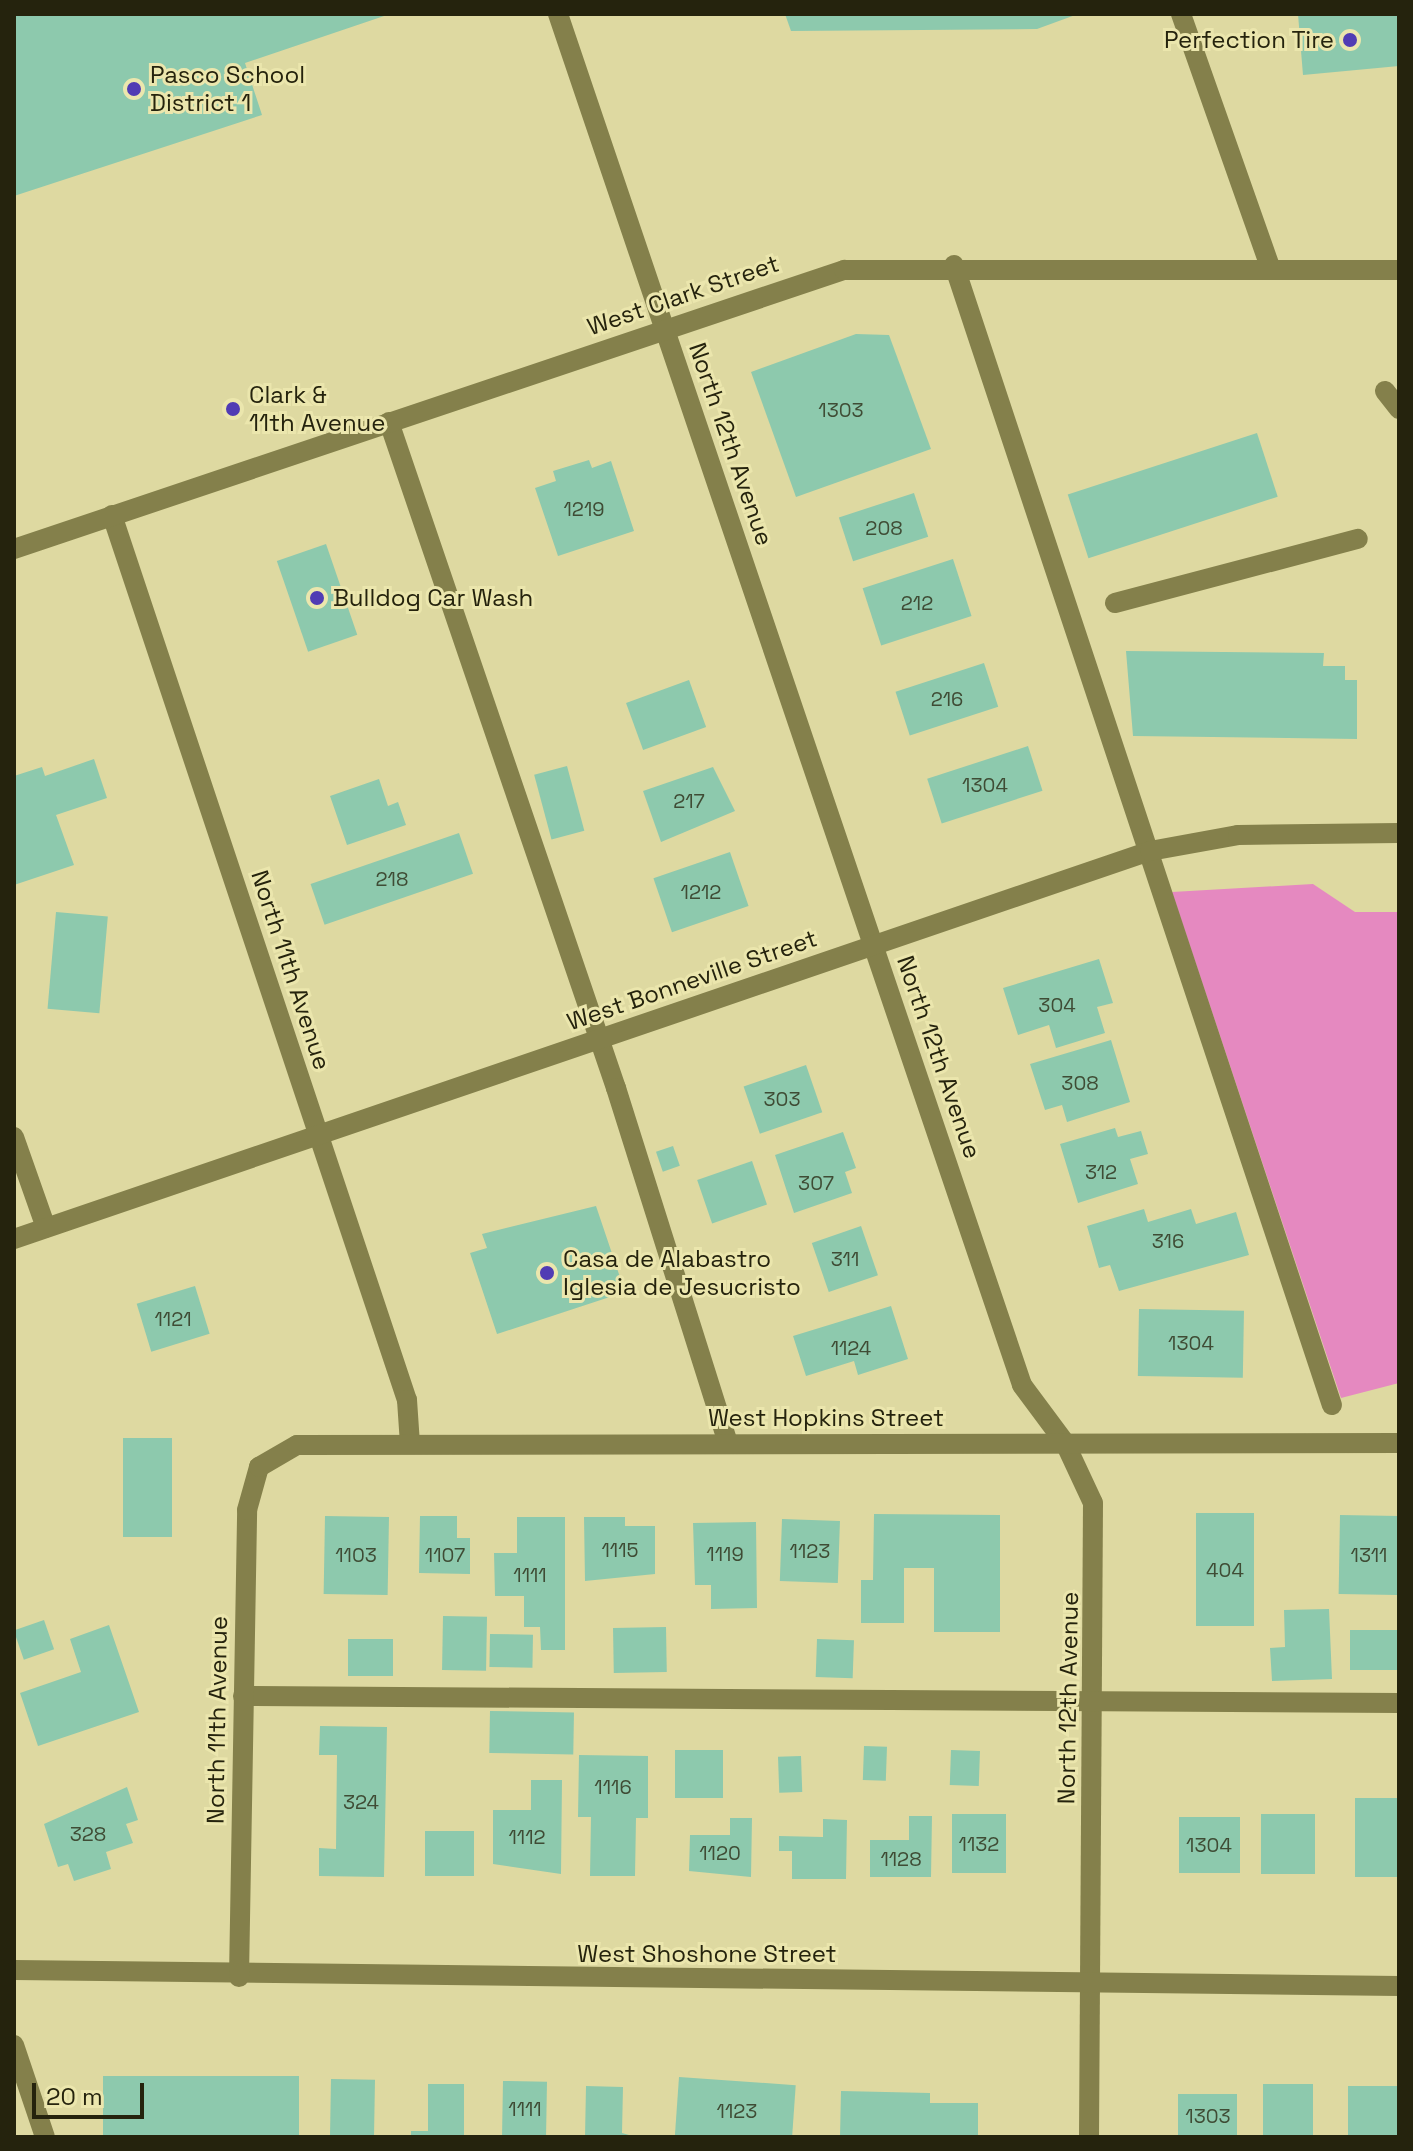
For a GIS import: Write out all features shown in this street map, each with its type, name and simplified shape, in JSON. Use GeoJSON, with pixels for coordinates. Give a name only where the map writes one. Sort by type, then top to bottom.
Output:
{"type":"FeatureCollection","features":[{"type":"Feature","properties":{"kind":"street","name":"North 12th Avenue"},"geometry":{"type":"LineString","coordinates":[[558,14],[1022,1385],[1065,1443],[1093,1503],[1089,2137]]}},
{"type":"Feature","properties":{"kind":"street"},"geometry":{"type":"LineString","coordinates":[[1181,14],[1271,269]]}},
{"type":"Feature","properties":{"kind":"street","name":"West Clark Street"},"geometry":{"type":"LineString","coordinates":[[14,549],[844,270],[954,265],[1399,270]]}},
{"type":"Feature","properties":{"kind":"street"},"geometry":{"type":"LineString","coordinates":[[954,265],[1332,1405]]}},
{"type":"Feature","properties":{"kind":"street"},"geometry":{"type":"LineString","coordinates":[[1385,391],[1399,409]]}},
{"type":"Feature","properties":{"kind":"street"},"geometry":{"type":"LineString","coordinates":[[389,422],[597,1040],[728,1444]]}},
{"type":"Feature","properties":{"kind":"street","name":"North 11th Avenue"},"geometry":{"type":"LineString","coordinates":[[112,515],[407,1400],[410,1444]]}},
{"type":"Feature","properties":{"kind":"street"},"geometry":{"type":"LineString","coordinates":[[1115,603],[1358,539]]}},
{"type":"Feature","properties":{"kind":"street","name":"West Bonneville Street"},"geometry":{"type":"LineString","coordinates":[[14,1239],[1150,851],[1238,835],[1399,833]]}},
{"type":"Feature","properties":{"kind":"street"},"geometry":{"type":"LineString","coordinates":[[14,1137],[46,1228]]}},
{"type":"Feature","properties":{"kind":"street","name":"West Hopkins Street"},"geometry":{"type":"LineString","coordinates":[[259,1467],[297,1445],[1399,1443]]}},
{"type":"Feature","properties":{"kind":"street","name":"North 11th Avenue"},"geometry":{"type":"LineString","coordinates":[[239,1977],[247,1510],[259,1467]]}},
{"type":"Feature","properties":{"kind":"street"},"geometry":{"type":"LineString","coordinates":[[243,1696],[1399,1703]]}},
{"type":"Feature","properties":{"kind":"street","name":"West Shoshone Street"},"geometry":{"type":"LineString","coordinates":[[14,1970],[239,1977],[1399,1986]]}},
{"type":"Feature","properties":{"kind":"street"},"geometry":{"type":"LineString","coordinates":[[14,2045],[45,2137]]}},
{"type":"Feature","properties":{"kind":"shaded area"},"geometry":{"type":"Polygon","coordinates":[[[1313,884],[1355,912],[1399,912],[1399,1383],[1341,1398],[1172,892],[1313,884]]]}},
{"type":"Feature","properties":{"kind":"building","name":"Pasco School District 1"},"geometry":{"type":"Polygon","coordinates":[[[14,14],[387,15],[245,63],[262,115],[14,196],[14,14]]]}},
{"type":"Feature","properties":{"kind":"building"},"geometry":{"type":"Polygon","coordinates":[[[785,14],[1078,14],[1037,29],[791,31],[785,14]]]}},
{"type":"Feature","properties":{"kind":"building","name":"Perfection Tire"},"geometry":{"type":"Polygon","coordinates":[[[1298,14],[1399,14],[1399,66],[1303,75],[1298,14]]]}},
{"type":"Feature","properties":{"kind":"building"},"geometry":{"type":"Polygon","coordinates":[[[856,334],[889,335],[931,449],[796,497],[751,372],[856,334]]]}},
{"type":"Feature","properties":{"kind":"building"},"geometry":{"type":"Polygon","coordinates":[[[1257,433],[1278,497],[1088,558],[1068,494],[1257,433]]]}},
{"type":"Feature","properties":{"kind":"building"},"geometry":{"type":"Polygon","coordinates":[[[589,460],[592,468],[611,461],[634,531],[558,556],[535,488],[556,481],[553,471],[589,460]]]}},
{"type":"Feature","properties":{"kind":"building"},"geometry":{"type":"Polygon","coordinates":[[[914,493],[928,537],[853,561],[839,517],[914,493]]]}},
{"type":"Feature","properties":{"kind":"building","name":"Bulldog Car Wash"},"geometry":{"type":"Polygon","coordinates":[[[326,544],[357,635],[308,652],[277,561],[326,544]]]}},
{"type":"Feature","properties":{"kind":"building"},"geometry":{"type":"Polygon","coordinates":[[[953,559],[972,616],[881,645],[863,588],[953,559]]]}},
{"type":"Feature","properties":{"kind":"building"},"geometry":{"type":"Polygon","coordinates":[[[1126,651],[1324,653],[1323,666],[1345,666],[1345,680],[1357,680],[1357,739],[1133,736],[1126,651]]]}},
{"type":"Feature","properties":{"kind":"building"},"geometry":{"type":"Polygon","coordinates":[[[984,663],[998,707],[910,735],[896,692],[984,663]]]}},
{"type":"Feature","properties":{"kind":"building"},"geometry":{"type":"Polygon","coordinates":[[[689,680],[706,727],[643,750],[626,703],[689,680]]]}},
{"type":"Feature","properties":{"kind":"building"},"geometry":{"type":"Polygon","coordinates":[[[1028,746],[1043,791],[942,823],[927,779],[1028,746]]]}},
{"type":"Feature","properties":{"kind":"building"},"geometry":{"type":"Polygon","coordinates":[[[94,759],[107,798],[56,815],[74,865],[14,885],[14,776],[42,767],[45,776],[94,759]]]}},
{"type":"Feature","properties":{"kind":"building"},"geometry":{"type":"Polygon","coordinates":[[[567,766],[584,831],[551,840],[534,775],[567,766]]]}},
{"type":"Feature","properties":{"kind":"building"},"geometry":{"type":"Polygon","coordinates":[[[713,767],[735,811],[661,842],[643,791],[713,767]]]}},
{"type":"Feature","properties":{"kind":"building"},"geometry":{"type":"Polygon","coordinates":[[[379,779],[388,806],[398,802],[406,825],[347,845],[330,796],[379,779]]]}},
{"type":"Feature","properties":{"kind":"building"},"geometry":{"type":"Polygon","coordinates":[[[459,833],[473,874],[325,925],[311,884],[459,833]]]}},
{"type":"Feature","properties":{"kind":"building"},"geometry":{"type":"Polygon","coordinates":[[[730,852],[749,906],[672,932],[653,878],[730,852]]]}},
{"type":"Feature","properties":{"kind":"building"},"geometry":{"type":"Polygon","coordinates":[[[56,912],[108,917],[99,1013],[48,1009],[56,912]]]}},
{"type":"Feature","properties":{"kind":"building"},"geometry":{"type":"Polygon","coordinates":[[[1099,959],[1113,1003],[1097,1007],[1105,1033],[1056,1048],[1049,1025],[1018,1035],[1003,988],[1099,959]]]}},
{"type":"Feature","properties":{"kind":"building"},"geometry":{"type":"Polygon","coordinates":[[[1111,1040],[1130,1102],[1067,1122],[1062,1105],[1045,1110],[1030,1064],[1111,1040]]]}},
{"type":"Feature","properties":{"kind":"building"},"geometry":{"type":"Polygon","coordinates":[[[806,1065],[822,1112],[760,1134],[744,1086],[806,1065]]]}},
{"type":"Feature","properties":{"kind":"building"},"geometry":{"type":"Polygon","coordinates":[[[1115,1128],[1118,1137],[1141,1131],[1148,1154],[1130,1159],[1138,1184],[1078,1203],[1060,1144],[1115,1128]]]}},
{"type":"Feature","properties":{"kind":"building"},"geometry":{"type":"Polygon","coordinates":[[[843,1132],[856,1168],[845,1172],[852,1193],[794,1213],[775,1155],[843,1132]]]}},
{"type":"Feature","properties":{"kind":"building"},"geometry":{"type":"Polygon","coordinates":[[[673,1146],[680,1166],[663,1172],[656,1152],[673,1146]]]}},
{"type":"Feature","properties":{"kind":"building"},"geometry":{"type":"Polygon","coordinates":[[[752,1161],[767,1204],[712,1223],[697,1180],[752,1161]]]}},
{"type":"Feature","properties":{"kind":"building","name":"Casa de Alabastro Iglesia de Jesucristo"},"geometry":{"type":"Polygon","coordinates":[[[596,1206],[625,1292],[497,1334],[470,1253],[487,1248],[482,1234],[596,1206]]]}},
{"type":"Feature","properties":{"kind":"building"},"geometry":{"type":"Polygon","coordinates":[[[1144,1209],[1148,1222],[1191,1209],[1196,1224],[1236,1212],[1249,1255],[1119,1291],[1110,1265],[1099,1268],[1087,1226],[1144,1209]]]}},
{"type":"Feature","properties":{"kind":"building"},"geometry":{"type":"Polygon","coordinates":[[[861,1226],[878,1275],[829,1292],[812,1243],[861,1226]]]}},
{"type":"Feature","properties":{"kind":"building"},"geometry":{"type":"Polygon","coordinates":[[[195,1286],[210,1334],[151,1352],[137,1304],[195,1286]]]}},
{"type":"Feature","properties":{"kind":"building"},"geometry":{"type":"Polygon","coordinates":[[[891,1306],[908,1359],[858,1375],[854,1361],[806,1376],[793,1336],[891,1306]]]}},
{"type":"Feature","properties":{"kind":"building"},"geometry":{"type":"Polygon","coordinates":[[[1139,1309],[1244,1311],[1243,1378],[1138,1376],[1139,1309]]]}},
{"type":"Feature","properties":{"kind":"building"},"geometry":{"type":"Polygon","coordinates":[[[123,1438],[172,1438],[172,1537],[123,1537],[123,1438]]]}},
{"type":"Feature","properties":{"kind":"building"},"geometry":{"type":"Polygon","coordinates":[[[1196,1513],[1254,1513],[1254,1626],[1196,1626],[1196,1513]]]}},
{"type":"Feature","properties":{"kind":"building"},"geometry":{"type":"Polygon","coordinates":[[[874,1514],[1000,1515],[1000,1632],[934,1632],[934,1568],[904,1568],[904,1623],[861,1623],[861,1580],[873,1580],[874,1514]]]}},
{"type":"Feature","properties":{"kind":"building"},"geometry":{"type":"Polygon","coordinates":[[[1340,1515],[1399,1516],[1398,1595],[1339,1594],[1340,1515]]]}},
{"type":"Feature","properties":{"kind":"building"},"geometry":{"type":"Polygon","coordinates":[[[325,1516],[389,1517],[388,1595],[324,1594],[325,1516]]]}},
{"type":"Feature","properties":{"kind":"building"},"geometry":{"type":"Polygon","coordinates":[[[420,1516],[457,1516],[457,1538],[470,1538],[470,1574],[419,1573],[420,1516]]]}},
{"type":"Feature","properties":{"kind":"building"},"geometry":{"type":"Polygon","coordinates":[[[517,1517],[565,1517],[565,1650],[541,1650],[540,1627],[524,1627],[524,1596],[495,1596],[494,1553],[517,1553],[517,1517]]]}},
{"type":"Feature","properties":{"kind":"building"},"geometry":{"type":"Polygon","coordinates":[[[584,1517],[625,1517],[625,1526],[655,1526],[655,1574],[585,1581],[584,1517]]]}},
{"type":"Feature","properties":{"kind":"building"},"geometry":{"type":"Polygon","coordinates":[[[782,1519],[840,1521],[838,1583],[780,1581],[782,1519]]]}},
{"type":"Feature","properties":{"kind":"building"},"geometry":{"type":"Polygon","coordinates":[[[756,1522],[757,1608],[711,1609],[711,1585],[695,1585],[693,1523],[756,1522]]]}},
{"type":"Feature","properties":{"kind":"building"},"geometry":{"type":"Polygon","coordinates":[[[1329,1609],[1332,1679],[1272,1681],[1270,1648],[1285,1647],[1284,1610],[1329,1609]]]}},
{"type":"Feature","properties":{"kind":"building"},"geometry":{"type":"Polygon","coordinates":[[[443,1616],[487,1617],[486,1671],[442,1670],[443,1616]]]}},
{"type":"Feature","properties":{"kind":"building"},"geometry":{"type":"Polygon","coordinates":[[[44,1620],[54,1649],[24,1660],[14,1630],[44,1620]]]}},
{"type":"Feature","properties":{"kind":"building"},"geometry":{"type":"Polygon","coordinates":[[[109,1625],[139,1712],[38,1746],[20,1693],[81,1672],[70,1639],[109,1625]]]}},
{"type":"Feature","properties":{"kind":"building"},"geometry":{"type":"Polygon","coordinates":[[[666,1627],[667,1672],[614,1673],[613,1628],[666,1627]]]}},
{"type":"Feature","properties":{"kind":"building"},"geometry":{"type":"Polygon","coordinates":[[[1350,1630],[1399,1630],[1399,1670],[1350,1670],[1350,1630]]]}},
{"type":"Feature","properties":{"kind":"building"},"geometry":{"type":"Polygon","coordinates":[[[490,1634],[533,1635],[532,1668],[489,1667],[490,1634]]]}},
{"type":"Feature","properties":{"kind":"building"},"geometry":{"type":"Polygon","coordinates":[[[348,1639],[393,1639],[393,1676],[348,1676],[348,1639]]]}},
{"type":"Feature","properties":{"kind":"building"},"geometry":{"type":"Polygon","coordinates":[[[817,1639],[854,1640],[853,1678],[816,1677],[817,1639]]]}},
{"type":"Feature","properties":{"kind":"building"},"geometry":{"type":"Polygon","coordinates":[[[490,1711],[574,1712],[573,1754],[489,1753],[490,1711]]]}},
{"type":"Feature","properties":{"kind":"building"},"geometry":{"type":"Polygon","coordinates":[[[320,1726],[387,1727],[384,1877],[319,1876],[319,1848],[336,1849],[337,1755],[319,1755],[320,1726]]]}},
{"type":"Feature","properties":{"kind":"building"},"geometry":{"type":"Polygon","coordinates":[[[864,1746],[887,1747],[886,1781],[863,1780],[864,1746]]]}},
{"type":"Feature","properties":{"kind":"building"},"geometry":{"type":"Polygon","coordinates":[[[675,1750],[723,1750],[723,1798],[675,1798],[675,1750]]]}},
{"type":"Feature","properties":{"kind":"building"},"geometry":{"type":"Polygon","coordinates":[[[951,1750],[980,1751],[979,1786],[950,1785],[951,1750]]]}},
{"type":"Feature","properties":{"kind":"building"},"geometry":{"type":"Polygon","coordinates":[[[579,1755],[648,1756],[648,1818],[636,1818],[635,1876],[590,1876],[591,1817],[578,1817],[579,1755]]]}},
{"type":"Feature","properties":{"kind":"building"},"geometry":{"type":"Polygon","coordinates":[[[801,1756],[802,1792],[779,1793],[778,1757],[801,1756]]]}},
{"type":"Feature","properties":{"kind":"building"},"geometry":{"type":"Polygon","coordinates":[[[531,1780],[562,1780],[561,1874],[493,1864],[493,1810],[531,1810],[531,1780]]]}},
{"type":"Feature","properties":{"kind":"building"},"geometry":{"type":"Polygon","coordinates":[[[127,1787],[138,1820],[126,1824],[133,1843],[106,1852],[111,1869],[74,1881],[68,1864],[58,1867],[44,1824],[127,1787]]]}},
{"type":"Feature","properties":{"kind":"building"},"geometry":{"type":"Polygon","coordinates":[[[1355,1798],[1399,1798],[1399,1877],[1355,1877],[1355,1798]]]}},
{"type":"Feature","properties":{"kind":"building"},"geometry":{"type":"Polygon","coordinates":[[[952,1814],[1006,1814],[1006,1873],[952,1873],[952,1814]]]}},
{"type":"Feature","properties":{"kind":"building"},"geometry":{"type":"Polygon","coordinates":[[[1261,1814],[1315,1814],[1315,1874],[1261,1874],[1261,1814]]]}},
{"type":"Feature","properties":{"kind":"building"},"geometry":{"type":"Polygon","coordinates":[[[909,1816],[932,1816],[931,1877],[870,1877],[870,1840],[909,1840],[909,1816]]]}},
{"type":"Feature","properties":{"kind":"building"},"geometry":{"type":"Polygon","coordinates":[[[1179,1817],[1240,1817],[1240,1873],[1179,1873],[1179,1817]]]}},
{"type":"Feature","properties":{"kind":"building"},"geometry":{"type":"Polygon","coordinates":[[[730,1818],[752,1818],[751,1877],[689,1871],[690,1835],[730,1835],[730,1818]]]}},
{"type":"Feature","properties":{"kind":"building"},"geometry":{"type":"Polygon","coordinates":[[[823,1819],[847,1820],[846,1879],[792,1879],[792,1851],[779,1851],[779,1836],[823,1837],[823,1819]]]}},
{"type":"Feature","properties":{"kind":"building"},"geometry":{"type":"Polygon","coordinates":[[[425,1831],[474,1831],[474,1876],[425,1876],[425,1831]]]}},
{"type":"Feature","properties":{"kind":"building"},"geometry":{"type":"Polygon","coordinates":[[[103,2076],[299,2076],[299,2137],[103,2137],[103,2076]]]}},
{"type":"Feature","properties":{"kind":"building"},"geometry":{"type":"Polygon","coordinates":[[[679,2077],[796,2085],[792,2137],[675,2137],[679,2077]]]}},
{"type":"Feature","properties":{"kind":"building"},"geometry":{"type":"Polygon","coordinates":[[[331,2079],[375,2080],[374,2137],[330,2137],[331,2079]]]}},
{"type":"Feature","properties":{"kind":"building"},"geometry":{"type":"Polygon","coordinates":[[[503,2081],[547,2082],[546,2137],[502,2137],[503,2081]]]}},
{"type":"Feature","properties":{"kind":"building"},"geometry":{"type":"Polygon","coordinates":[[[428,2084],[464,2084],[464,2137],[411,2137],[411,2131],[428,2131],[428,2084]]]}},
{"type":"Feature","properties":{"kind":"building"},"geometry":{"type":"Polygon","coordinates":[[[1263,2084],[1313,2084],[1313,2137],[1263,2137],[1263,2084]]]}},
{"type":"Feature","properties":{"kind":"building"},"geometry":{"type":"Polygon","coordinates":[[[586,2086],[623,2087],[622,2133],[636,2137],[585,2137],[586,2086]]]}},
{"type":"Feature","properties":{"kind":"building"},"geometry":{"type":"Polygon","coordinates":[[[1348,2086],[1398,2086],[1398,2137],[1348,2137],[1348,2086]]]}},
{"type":"Feature","properties":{"kind":"building"},"geometry":{"type":"Polygon","coordinates":[[[841,2091],[930,2093],[930,2103],[978,2103],[978,2137],[840,2137],[841,2091]]]}},
{"type":"Feature","properties":{"kind":"building"},"geometry":{"type":"Polygon","coordinates":[[[1178,2094],[1237,2094],[1237,2137],[1178,2137],[1178,2094]]]}},
{"type":"Feature","properties":{"kind":"place","name":"Perfection Tire"},"geometry":{"type":"Point","coordinates":[1350,40]}},
{"type":"Feature","properties":{"kind":"place","name":"Pasco School District 1"},"geometry":{"type":"Point","coordinates":[134,89]}},
{"type":"Feature","properties":{"kind":"place","name":"Clark & 11th Avenue"},"geometry":{"type":"Point","coordinates":[233,409]}},
{"type":"Feature","properties":{"kind":"place","name":"Bulldog Car Wash"},"geometry":{"type":"Point","coordinates":[317,598]}},
{"type":"Feature","properties":{"kind":"place","name":"Casa de Alabastro Iglesia de Jesucristo"},"geometry":{"type":"Point","coordinates":[547,1273]}}]}
